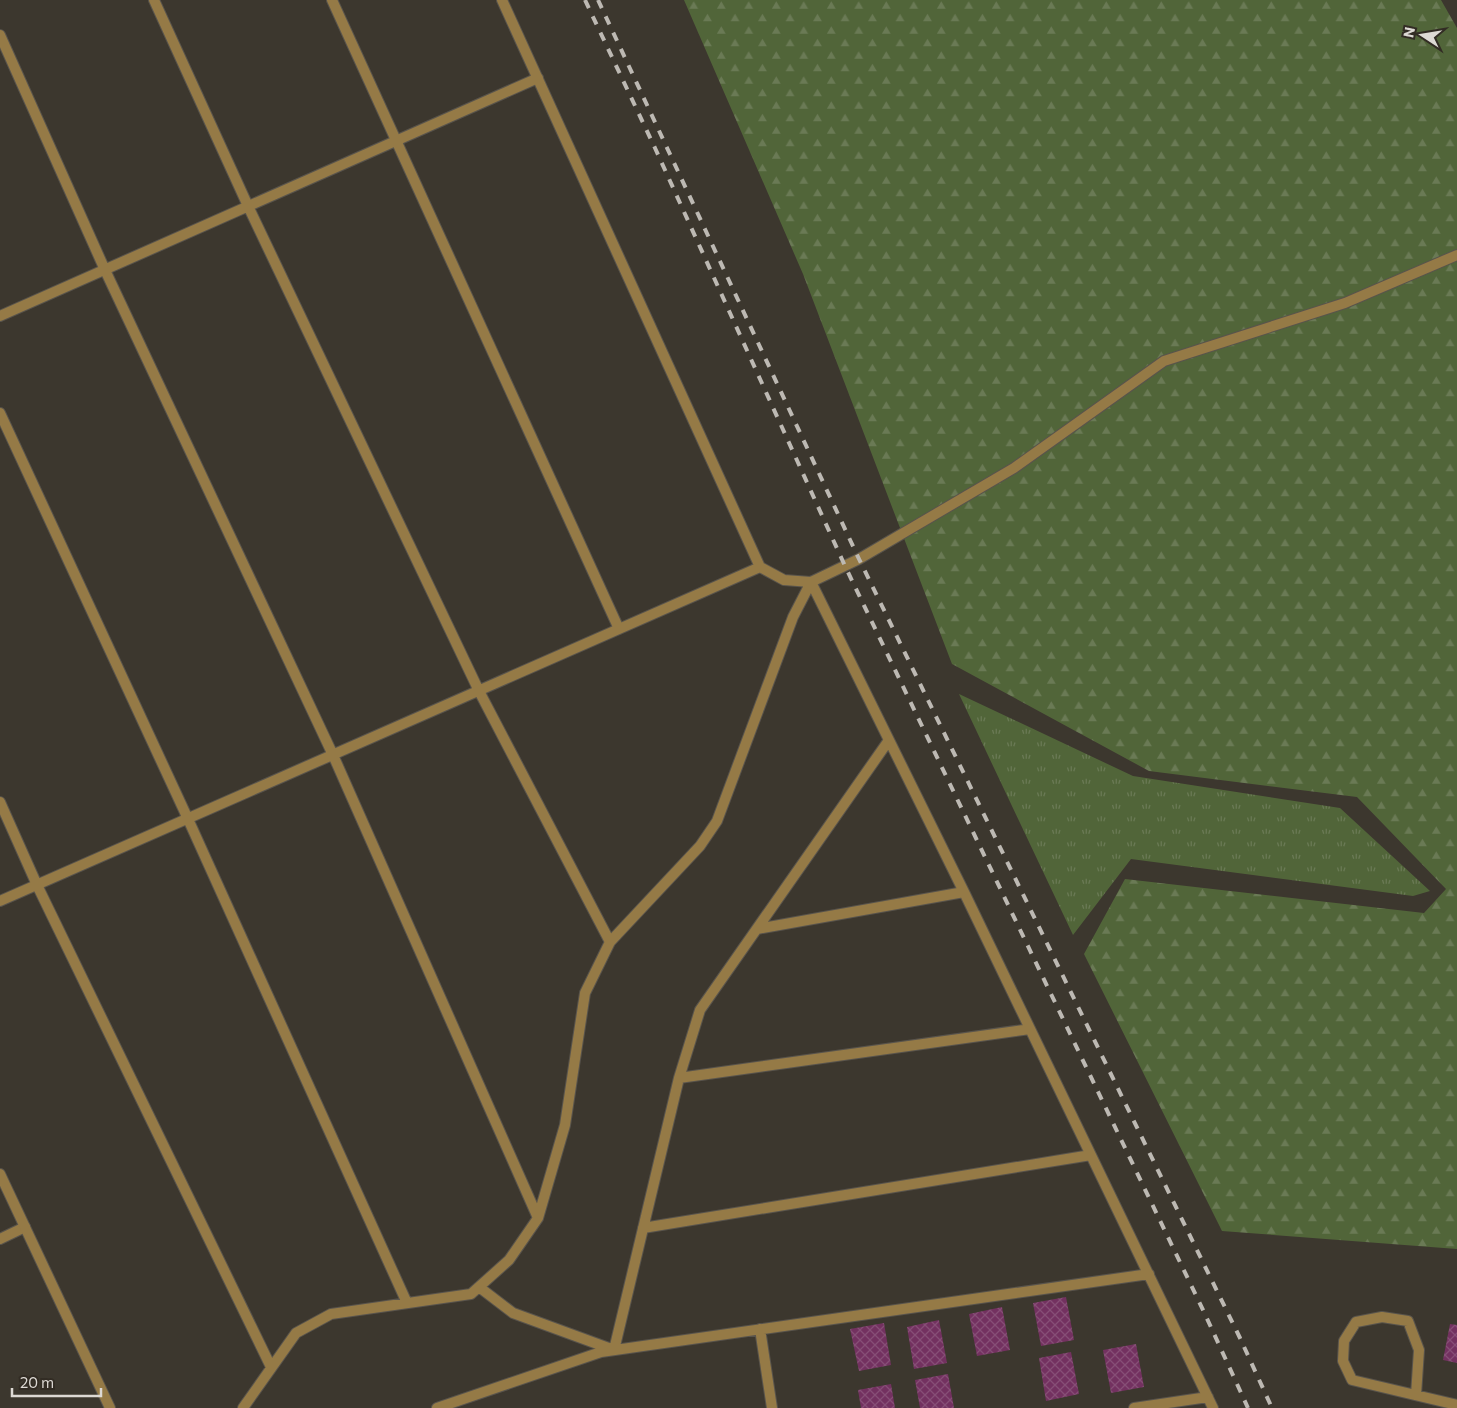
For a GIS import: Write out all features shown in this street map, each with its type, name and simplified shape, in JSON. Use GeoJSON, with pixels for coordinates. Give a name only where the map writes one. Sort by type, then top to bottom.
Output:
{"type":"FeatureCollection","features":[{"type":"Feature","properties":{"kind":"street"},"geometry":{"type":"LineString","coordinates":[[154,0],[248,206],[478,691],[610,942]]}},
{"type":"Feature","properties":{"kind":"street"},"geometry":{"type":"LineString","coordinates":[[332,0],[619,629]]}},
{"type":"Feature","properties":{"kind":"street"},"geometry":{"type":"LineString","coordinates":[[502,0],[760,567],[784,580],[811,582],[859,560],[1014,468],[1164,361],[1345,303],[1457,255]]}},
{"type":"Feature","properties":{"kind":"street"},"geometry":{"type":"LineString","coordinates":[[0,35],[105,270],[333,755],[538,1218]]}},
{"type":"Feature","properties":{"kind":"street"},"geometry":{"type":"LineString","coordinates":[[0,316],[538,78]]}},
{"type":"Feature","properties":{"kind":"street"},"geometry":{"type":"LineString","coordinates":[[0,413],[188,818],[407,1303]]}},
{"type":"Feature","properties":{"kind":"street"},"geometry":{"type":"LineString","coordinates":[[0,901],[760,567]]}},
{"type":"Feature","properties":{"kind":"street"},"geometry":{"type":"LineString","coordinates":[[811,582],[964,892],[1213,1408]]}},
{"type":"Feature","properties":{"kind":"street"},"geometry":{"type":"LineString","coordinates":[[243,1408],[296,1333],[331,1314],[471,1294],[509,1260],[538,1218],[566,1125],[585,993],[610,942],[700,846],[717,821],[792,617],[811,582]]}},
{"type":"Feature","properties":{"kind":"street"},"geometry":{"type":"LineString","coordinates":[[614,1350],[679,1078],[700,1010],[889,740]]}},
{"type":"Feature","properties":{"kind":"street"},"geometry":{"type":"LineString","coordinates":[[0,802],[37,885],[271,1367]]}},
{"type":"Feature","properties":{"kind":"street"},"geometry":{"type":"LineString","coordinates":[[757,929],[964,892]]}},
{"type":"Feature","properties":{"kind":"street"},"geometry":{"type":"LineString","coordinates":[[679,1078],[1030,1028]]}},
{"type":"Feature","properties":{"kind":"street"},"geometry":{"type":"LineString","coordinates":[[643,1228],[1091,1155]]}},
{"type":"Feature","properties":{"kind":"street"},"geometry":{"type":"LineString","coordinates":[[0,1174],[110,1408]]}},
{"type":"Feature","properties":{"kind":"street"},"geometry":{"type":"LineString","coordinates":[[0,1239],[25,1227]]}},
{"type":"Feature","properties":{"kind":"street"},"geometry":{"type":"LineString","coordinates":[[437,1408],[601,1352],[1149,1274]]}},
{"type":"Feature","properties":{"kind":"street"},"geometry":{"type":"LineString","coordinates":[[479,1287],[514,1312],[614,1350]]}},
{"type":"Feature","properties":{"kind":"street"},"geometry":{"type":"LineString","coordinates":[[1416,1395],[1419,1350],[1408,1321],[1382,1317],[1356,1322],[1344,1341],[1343,1361],[1352,1380],[1457,1405]]}},
{"type":"Feature","properties":{"kind":"street"},"geometry":{"type":"LineString","coordinates":[[760,1329],[772,1408]]}},
{"type":"Feature","properties":{"kind":"street"},"geometry":{"type":"LineString","coordinates":[[1134,1408],[1208,1397]]}},
{"type":"Feature","properties":{"kind":"green space"},"geometry":{"type":"Polygon","coordinates":[[[684,0],[1441,0],[1457,28],[1457,1249],[1222,1231],[1084,954],[1125,879],[1424,913],[1446,889],[1357,797],[1149,771],[952,664],[803,274],[684,0]]]}},
{"type":"Feature","properties":{"kind":"green space"},"geometry":{"type":"Polygon","coordinates":[[[959,694],[1133,776],[1340,808],[1430,891],[1413,896],[1131,859],[1073,935],[959,694]]]}},
{"type":"Feature","properties":{"kind":"building"},"geometry":{"type":"Polygon","coordinates":[[[1066,1297],[1074,1340],[1041,1346],[1033,1303],[1066,1297]]]}},
{"type":"Feature","properties":{"kind":"building"},"geometry":{"type":"Polygon","coordinates":[[[1002,1307],[1010,1350],[977,1356],[969,1314],[1002,1307]]]}},
{"type":"Feature","properties":{"kind":"building"},"geometry":{"type":"Polygon","coordinates":[[[939,1320],[947,1363],[914,1369],[907,1327],[939,1320]]]}},
{"type":"Feature","properties":{"kind":"building"},"geometry":{"type":"Polygon","coordinates":[[[884,1323],[891,1365],[859,1371],[850,1329],[884,1323]]]}},
{"type":"Feature","properties":{"kind":"building"},"geometry":{"type":"Polygon","coordinates":[[[1450,1324],[1457,1325],[1457,1363],[1443,1360],[1450,1324]]]}},
{"type":"Feature","properties":{"kind":"building"},"geometry":{"type":"Polygon","coordinates":[[[1136,1344],[1144,1387],[1111,1393],[1103,1350],[1136,1344]]]}},
{"type":"Feature","properties":{"kind":"building"},"geometry":{"type":"Polygon","coordinates":[[[1071,1352],[1079,1394],[1046,1401],[1039,1358],[1071,1352]]]}},
{"type":"Feature","properties":{"kind":"building"},"geometry":{"type":"Polygon","coordinates":[[[948,1374],[954,1408],[920,1408],[915,1380],[948,1374]]]}},
{"type":"Feature","properties":{"kind":"building"},"geometry":{"type":"Polygon","coordinates":[[[891,1384],[895,1408],[861,1408],[858,1390],[891,1384]]]}},
{"type":"Feature","properties":{"kind":"railway"},"geometry":{"type":"LineString","coordinates":[[585,0],[655,148],[845,566],[1204,1312],[1248,1408]]}},
{"type":"Feature","properties":{"kind":"railway"},"geometry":{"type":"LineString","coordinates":[[598,0],[859,559],[1240,1338],[1272,1408]]}}]}
